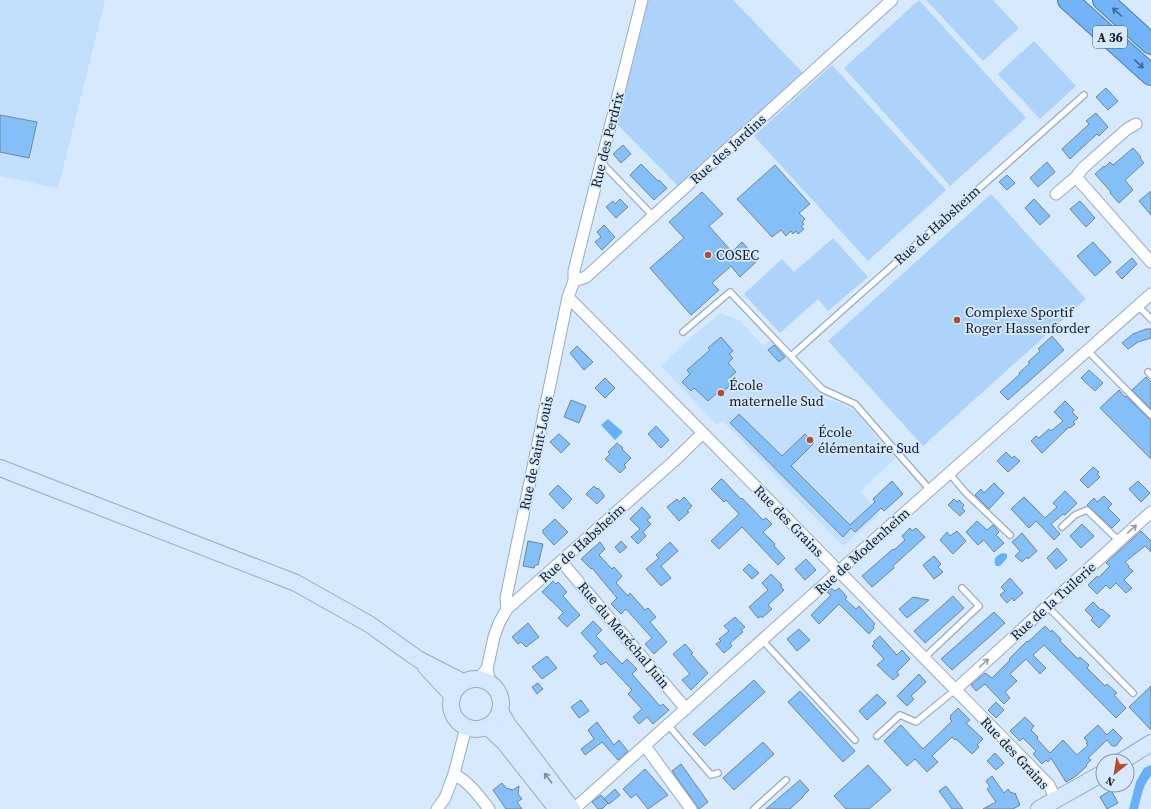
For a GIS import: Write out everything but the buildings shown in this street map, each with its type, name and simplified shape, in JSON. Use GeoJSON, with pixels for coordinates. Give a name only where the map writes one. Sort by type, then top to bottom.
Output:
{"type":"FeatureCollection","features":[{"type":"Feature","properties":{"kind":"highway","name":"A 36"},"geometry":{"type":"LineString","coordinates":[[1068,0],[1151,75]]}},
{"type":"Feature","properties":{"kind":"highway","name":"A 36"},"geometry":{"type":"LineString","coordinates":[[1103,0],[1151,44]]}},
{"type":"Feature","properties":{"kind":"main road"},"geometry":{"type":"LineString","coordinates":[[0,468],[296,583],[369,624],[418,659],[452,695]]}},
{"type":"Feature","properties":{"kind":"main road"},"geometry":{"type":"LineString","coordinates":[[418,659],[480,678],[495,687],[501,704],[495,720],[487,726],[473,729],[466,727],[455,717],[451,703],[452,695],[456,688],[480,678]]}},
{"type":"Feature","properties":{"kind":"main road"},"geometry":{"type":"LineString","coordinates":[[500,710],[508,725],[573,809]]}},
{"type":"Feature","properties":{"kind":"main road"},"geometry":{"type":"LineString","coordinates":[[487,726],[505,743],[557,809]]}},
{"type":"Feature","properties":{"kind":"main road"},"geometry":{"type":"LineString","coordinates":[[1135,753],[1151,743]]}},
{"type":"Feature","properties":{"kind":"main road"},"geometry":{"type":"LineString","coordinates":[[1039,809],[1095,778]]}},
{"type":"Feature","properties":{"kind":"street","name":"Rue des Perdrix"},"geometry":{"type":"LineString","coordinates":[[574,281],[574,271],[642,0]]}},
{"type":"Feature","properties":{"kind":"street","name":"Rue des Jardins"},"geometry":{"type":"LineString","coordinates":[[574,281],[586,277],[892,0]]}},
{"type":"Feature","properties":{"kind":"street"},"geometry":{"type":"LineString","coordinates":[[1056,194],[1127,129],[1136,124]]}},
{"type":"Feature","properties":{"kind":"street"},"geometry":{"type":"LineString","coordinates":[[1076,177],[1151,262]]}},
{"type":"Feature","properties":{"kind":"street"},"geometry":{"type":"LineString","coordinates":[[568,297],[574,281]]}},
{"type":"Feature","properties":{"kind":"street","name":"Rue de Modenheim"},"geometry":{"type":"LineString","coordinates":[[573,809],[646,746],[839,571],[1151,294]]}},
{"type":"Feature","properties":{"kind":"street","name":"Rue des Grains"},"geometry":{"type":"LineString","coordinates":[[568,297],[1049,785],[1056,800]]}},
{"type":"Feature","properties":{"kind":"street","name":"Rue de Saint-Louis"},"geometry":{"type":"LineString","coordinates":[[507,610],[506,598],[568,297]]}},
{"type":"Feature","properties":{"kind":"street","name":"Rue de Habsheim"},"geometry":{"type":"LineString","coordinates":[[480,678],[499,623],[507,610],[674,461],[703,433]]}},
{"type":"Feature","properties":{"kind":"street","name":"Rue de la Tuilerie"},"geometry":{"type":"LineString","coordinates":[[955,690],[1151,512]]}},
{"type":"Feature","properties":{"kind":"street","name":"Rue du Maréchal Juin"},"geometry":{"type":"LineString","coordinates":[[561,561],[686,709]]}},
{"type":"Feature","properties":{"kind":"street"},"geometry":{"type":"LineString","coordinates":[[437,809],[445,798],[454,774],[466,727]]}},
{"type":"Feature","properties":{"kind":"street"},"geometry":{"type":"LineString","coordinates":[[646,746],[691,809]]}},
{"type":"Feature","properties":{"kind":"street"},"geometry":{"type":"LineString","coordinates":[[454,774],[462,778],[472,787],[490,809]]}},
{"type":"Feature","properties":{"kind":"lane","name":"Rue de Habsheim"},"geometry":{"type":"LineString","coordinates":[[791,356],[1084,95]]}},
{"type":"Feature","properties":{"kind":"lane"},"geometry":{"type":"LineString","coordinates":[[602,164],[653,216]]}},
{"type":"Feature","properties":{"kind":"lane"},"geometry":{"type":"LineString","coordinates":[[683,332],[730,292],[822,389],[855,404],[930,490]]}},
{"type":"Feature","properties":{"kind":"lane"},"geometry":{"type":"LineString","coordinates":[[1138,306],[1151,319]]}},
{"type":"Feature","properties":{"kind":"lane"},"geometry":{"type":"LineString","coordinates":[[1087,350],[1151,415]]}},
{"type":"Feature","properties":{"kind":"lane"},"geometry":{"type":"LineString","coordinates":[[949,473],[965,492],[1010,535]]}},
{"type":"Feature","properties":{"kind":"lane"},"geometry":{"type":"LineString","coordinates":[[1062,527],[1075,515],[1087,510],[1119,541]]}},
{"type":"Feature","properties":{"kind":"lane"},"geometry":{"type":"LineString","coordinates":[[924,658],[979,606],[962,588]]}},
{"type":"Feature","properties":{"kind":"lane"},"geometry":{"type":"LineString","coordinates":[[1047,606],[1133,693]]}},
{"type":"Feature","properties":{"kind":"lane"},"geometry":{"type":"LineString","coordinates":[[762,640],[855,740]]}},
{"type":"Feature","properties":{"kind":"lane"},"geometry":{"type":"LineString","coordinates":[[878,736],[900,715],[916,722],[955,690]]}},
{"type":"Feature","properties":{"kind":"lane"},"geometry":{"type":"LineString","coordinates":[[668,725],[711,775],[718,773]]}},
{"type":"Feature","properties":{"kind":"lane"},"geometry":{"type":"LineString","coordinates":[[754,809],[786,780]]}},
{"type":"Feature","properties":{"kind":"shaded area"},"geometry":{"type":"Polygon","coordinates":[[[0,0],[105,0],[58,188],[0,176],[0,0]]]}},
{"type":"Feature","properties":{"kind":"shaded area"},"geometry":{"type":"Polygon","coordinates":[[[644,0],[733,0],[803,73],[678,186],[611,118],[644,0]]]}},
{"type":"Feature","properties":{"kind":"shaded area"},"geometry":{"type":"Polygon","coordinates":[[[919,0],[1026,118],[950,186],[844,68],[919,0]]]}},
{"type":"Feature","properties":{"kind":"shaded area"},"geometry":{"type":"Polygon","coordinates":[[[926,0],[993,0],[1019,28],[983,61],[926,0]]]}},
{"type":"Feature","properties":{"kind":"shaded area"},"geometry":{"type":"Polygon","coordinates":[[[1034,41],[1076,86],[1040,119],[998,74],[1034,41]]]}},
{"type":"Feature","properties":{"kind":"shaded area"},"geometry":{"type":"Polygon","coordinates":[[[832,65],[946,190],[868,261],[754,136],[832,65]]]}},
{"type":"Feature","properties":{"kind":"shaded area","name":"Complexe Sportif Roger Hassenforder"},"geometry":{"type":"Polygon","coordinates":[[[991,194],[1086,299],[923,446],[828,341],[991,194]]]}},
{"type":"Feature","properties":{"kind":"shaded area"},"geometry":{"type":"Polygon","coordinates":[[[833,238],[868,277],[828,311],[818,299],[780,333],[744,294],[782,259],[794,272],[833,238]]]}},
{"type":"Feature","properties":{"kind":"shaded area","name":"École élémentaire Sud"},"geometry":{"type":"Polygon","coordinates":[[[721,313],[741,321],[763,346],[770,340],[825,399],[840,403],[855,411],[895,459],[860,491],[879,514],[843,546],[723,421],[717,425],[661,366],[696,333],[721,313]]]}},
{"type":"Feature","properties":{"kind":"water"},"geometry":{"type":"Polygon","coordinates":[[[608,419],[623,432],[615,440],[601,425],[608,419]]]}},
{"type":"Feature","properties":{"kind":"water"},"geometry":{"type":"Polygon","coordinates":[[[1003,553],[1007,554],[1007,558],[1000,566],[996,566],[995,559],[1003,553]]]}},
{"type":"Feature","properties":{"kind":"water"},"geometry":{"type":"Polygon","coordinates":[[[1151,765],[1151,776],[1144,787],[1138,809],[1129,809],[1133,793],[1135,793],[1136,782],[1144,768],[1151,765]]]}},
{"type":"Feature","properties":{"kind":"place","name":"COSEC"},"geometry":{"type":"Point","coordinates":[708,255]}},
{"type":"Feature","properties":{"kind":"place","name":"Complexe Sportif Roger Hassenforder"},"geometry":{"type":"Point","coordinates":[957,320]}},
{"type":"Feature","properties":{"kind":"place","name":"École maternelle Sud"},"geometry":{"type":"Point","coordinates":[721,393]}},
{"type":"Feature","properties":{"kind":"place","name":"École élémentaire Sud"},"geometry":{"type":"Point","coordinates":[810,440]}}]}
